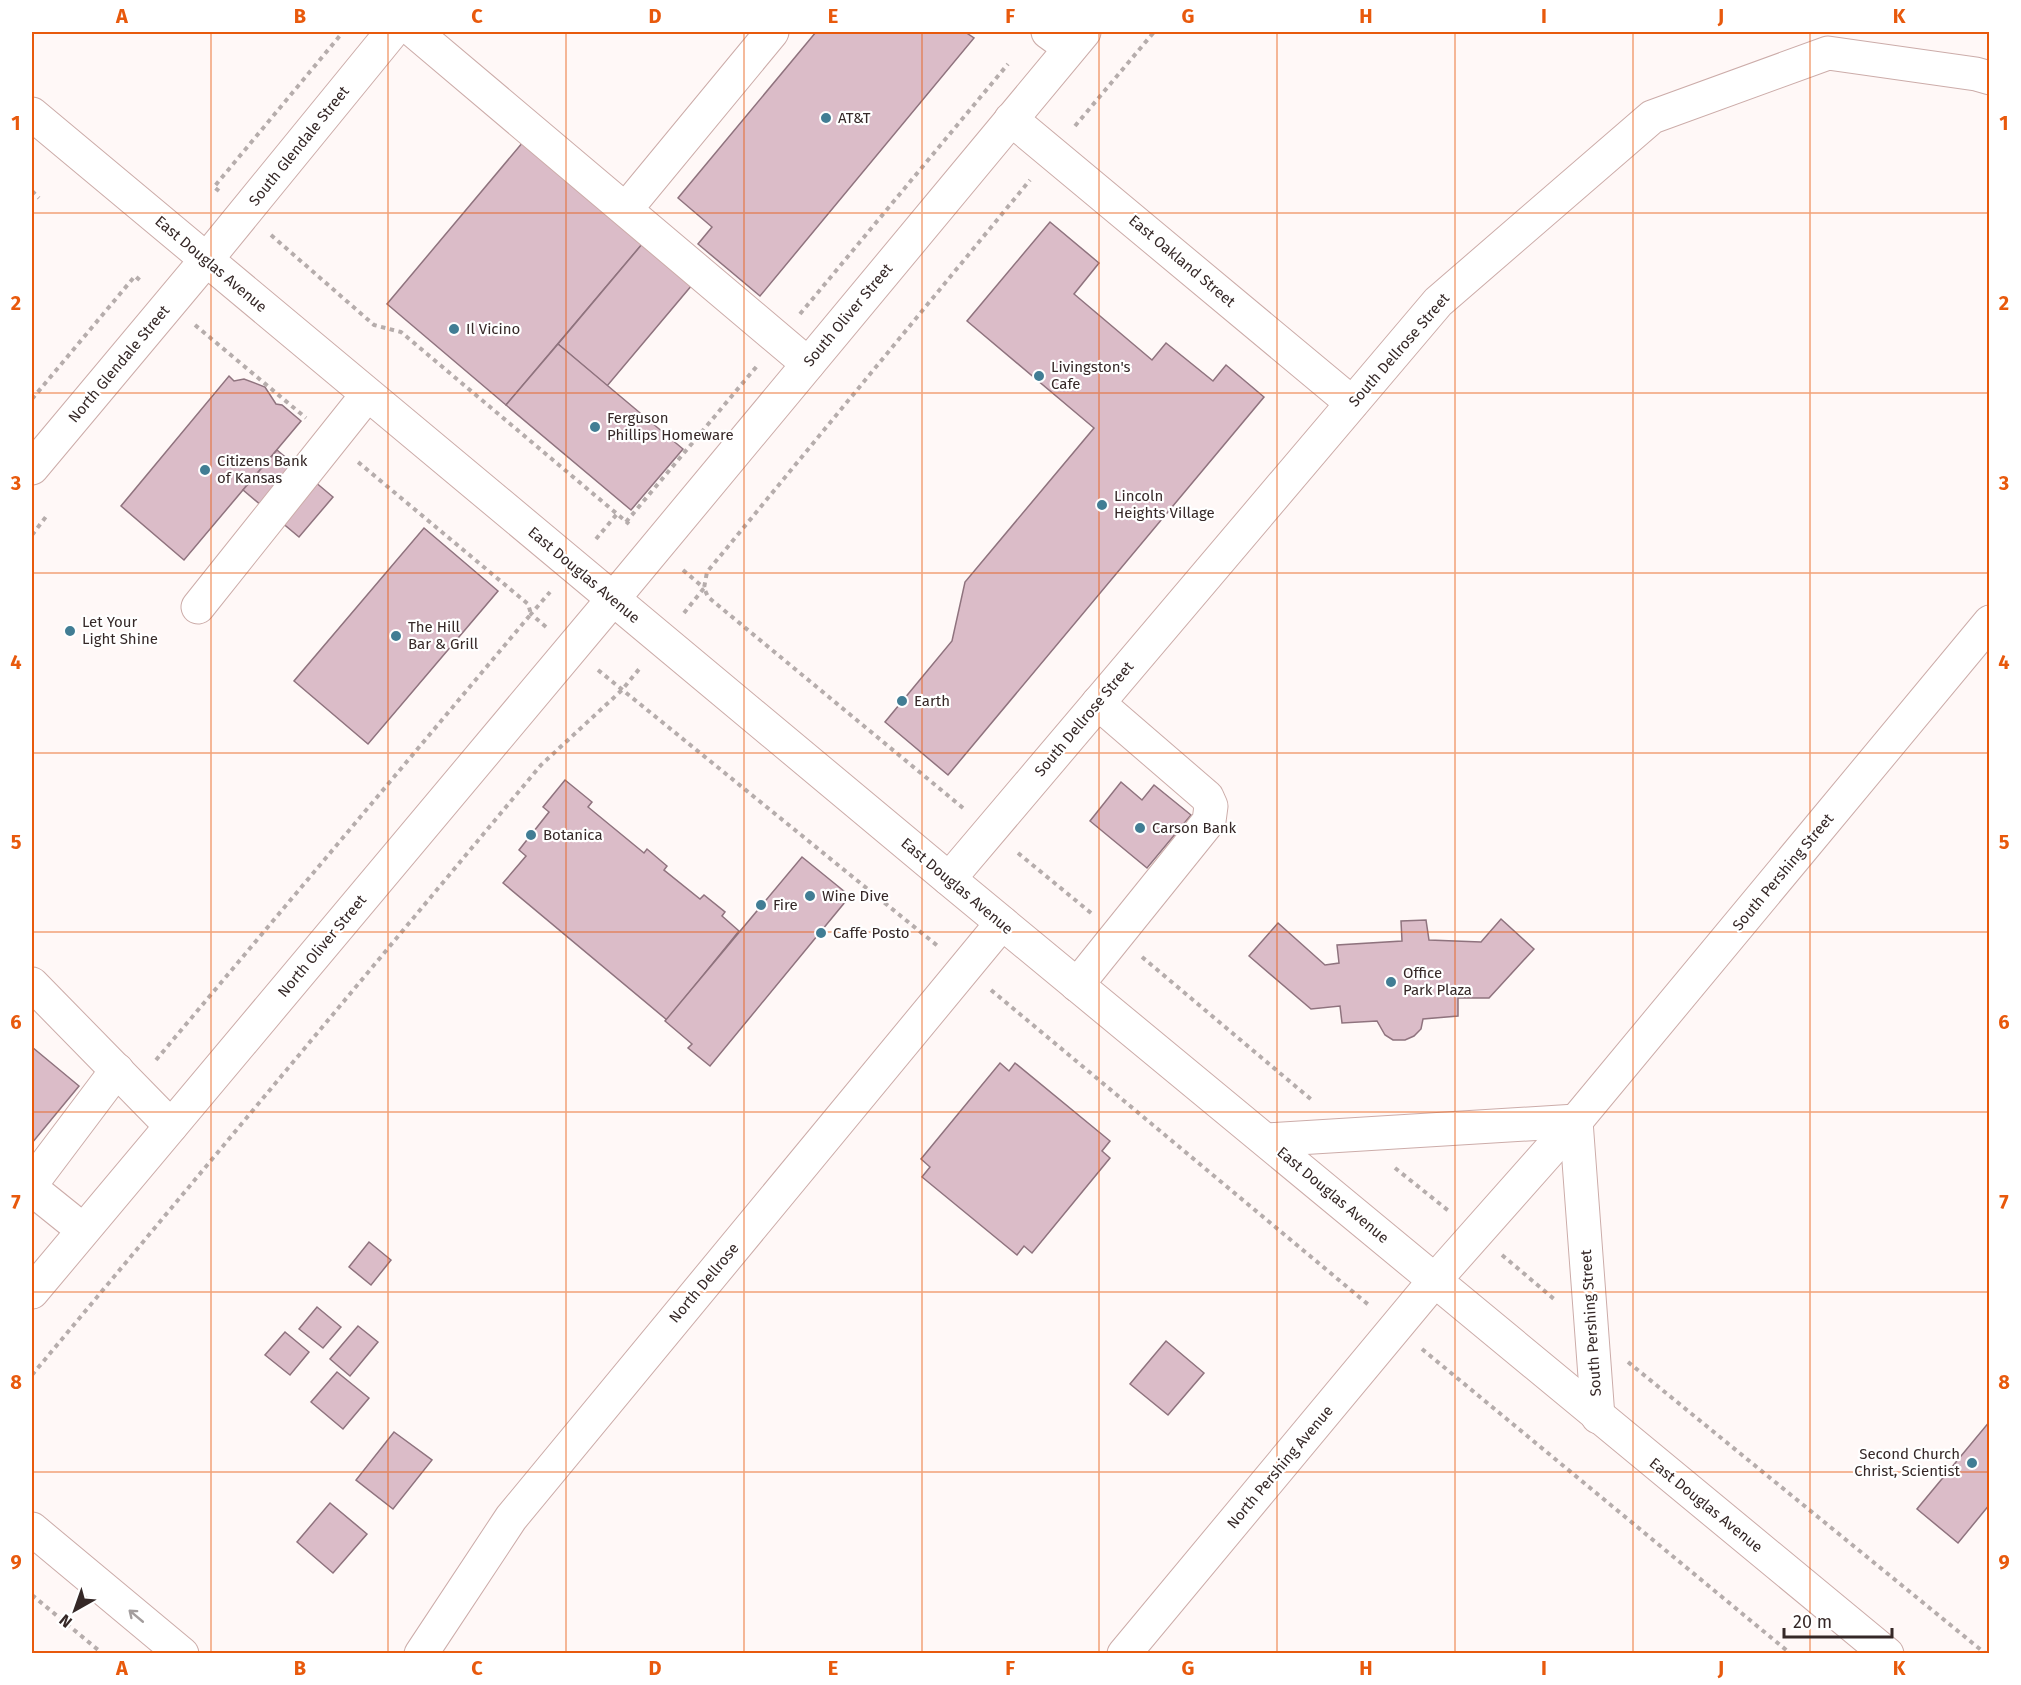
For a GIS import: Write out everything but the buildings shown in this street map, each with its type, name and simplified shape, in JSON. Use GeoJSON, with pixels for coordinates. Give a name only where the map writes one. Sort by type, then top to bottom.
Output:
{"type":"FeatureCollection","features":[{"type":"Feature","properties":{"kind":"street","name":"South Glendale Street"},"geometry":{"type":"LineString","coordinates":[[206,260],[392,32]]}},
{"type":"Feature","properties":{"kind":"street"},"geometry":{"type":"LineString","coordinates":[[415,32],[808,364]]}},
{"type":"Feature","properties":{"kind":"street"},"geometry":{"type":"LineString","coordinates":[[626,209],[772,32]]}},
{"type":"Feature","properties":{"kind":"street","name":"South Oliver Street"},"geometry":{"type":"LineString","coordinates":[[613,599],[1011,118],[1067,37]]}},
{"type":"Feature","properties":{"kind":"street","name":"South Dellrose Street"},"geometry":{"type":"LineString","coordinates":[[949,879],[1438,302],[1652,117],[1828,53],[1976,74],[1989,78]]}},
{"type":"Feature","properties":{"kind":"street","name":"East Douglas Avenue"},"geometry":{"type":"LineString","coordinates":[[32,114],[949,879],[1435,1280],[1871,1649]]}},
{"type":"Feature","properties":{"kind":"street","name":"East Oakland Street"},"geometry":{"type":"LineString","coordinates":[[1011,118],[1352,403]]}},
{"type":"Feature","properties":{"kind":"street","name":"North Glendale Street"},"geometry":{"type":"LineString","coordinates":[[32,468],[206,260]]}},
{"type":"Feature","properties":{"kind":"street"},"geometry":{"type":"LineString","coordinates":[[198,607],[367,395]]}},
{"type":"Feature","properties":{"kind":"street","name":"North Oliver Street"},"geometry":{"type":"LineString","coordinates":[[34,1283],[83,1230],[613,599]]}},
{"type":"Feature","properties":{"kind":"street","name":"South Pershing Street"},"geometry":{"type":"LineString","coordinates":[[1435,1280],[1576,1121],[1989,622]]}},
{"type":"Feature","properties":{"kind":"street"},"geometry":{"type":"LineString","coordinates":[[1077,985],[1209,821],[1211,806],[1207,797],[1098,703]]}},
{"type":"Feature","properties":{"kind":"street","name":"North Dellrose"},"geometry":{"type":"LineString","coordinates":[[421,1653],[511,1518],[1002,923]]}},
{"type":"Feature","properties":{"kind":"street"},"geometry":{"type":"LineString","coordinates":[[32,984],[171,1126]]}},
{"type":"Feature","properties":{"kind":"street"},"geometry":{"type":"LineString","coordinates":[[32,1183],[125,1079]]}},
{"type":"Feature","properties":{"kind":"street"},"geometry":{"type":"LineString","coordinates":[[1267,1140],[1576,1121]]}},
{"type":"Feature","properties":{"kind":"street","name":"South Pershing Street"},"geometry":{"type":"LineString","coordinates":[[1576,1121],[1598,1417]]}},
{"type":"Feature","properties":{"kind":"street"},"geometry":{"type":"LineString","coordinates":[[32,1189],[83,1230]]}},
{"type":"Feature","properties":{"kind":"street","name":"North Pershing Avenue"},"geometry":{"type":"LineString","coordinates":[[1124,1653],[1435,1280]]}},
{"type":"Feature","properties":{"kind":"street"},"geometry":{"type":"LineString","coordinates":[[32,1529],[182,1653]]}},
{"type":"Feature","properties":{"kind":"path"},"geometry":{"type":"LineString","coordinates":[[343,32],[214,187],[374,325],[401,332],[704,588],[707,572],[1154,32]]}},
{"type":"Feature","properties":{"kind":"path"},"geometry":{"type":"LineString","coordinates":[[626,522],[1012,59]]}},
{"type":"Feature","properties":{"kind":"path"},"geometry":{"type":"LineString","coordinates":[[32,191],[39,198]]}},
{"type":"Feature","properties":{"kind":"path"},"geometry":{"type":"LineString","coordinates":[[32,535],[48,514]]}},
{"type":"Feature","properties":{"kind":"path"},"geometry":{"type":"LineString","coordinates":[[531,614],[965,968],[1396,1328],[1791,1653]]}},
{"type":"Feature","properties":{"kind":"path"},"geometry":{"type":"LineString","coordinates":[[32,1375],[541,765],[622,690]]}},
{"type":"Feature","properties":{"kind":"path"},"geometry":{"type":"LineString","coordinates":[[125,1079],[358,819]]}},
{"type":"Feature","properties":{"kind":"path"},"geometry":{"type":"LineString","coordinates":[[32,1595],[103,1653]]}},
{"type":"Feature","properties":{"kind":"place","name":"AT&T"},"geometry":{"type":"Point","coordinates":[826,118]}},
{"type":"Feature","properties":{"kind":"place","name":"Il Vicino"},"geometry":{"type":"Point","coordinates":[454,329]}},
{"type":"Feature","properties":{"kind":"place","name":"Livingston's Cafe"},"geometry":{"type":"Point","coordinates":[1039,376]}},
{"type":"Feature","properties":{"kind":"place","name":"Ferguson Phillips Homeware"},"geometry":{"type":"Point","coordinates":[595,427]}},
{"type":"Feature","properties":{"kind":"place","name":"Citizens Bank of Kansas"},"geometry":{"type":"Point","coordinates":[205,470]}},
{"type":"Feature","properties":{"kind":"place","name":"Lincoln Heights Village"},"geometry":{"type":"Point","coordinates":[1102,505]}},
{"type":"Feature","properties":{"kind":"place","name":"Let Your Light Shine"},"geometry":{"type":"Point","coordinates":[70,631]}},
{"type":"Feature","properties":{"kind":"place","name":"The Hill Bar & Grill"},"geometry":{"type":"Point","coordinates":[396,636]}},
{"type":"Feature","properties":{"kind":"place","name":"Earth"},"geometry":{"type":"Point","coordinates":[902,701]}},
{"type":"Feature","properties":{"kind":"place","name":"Carson Bank"},"geometry":{"type":"Point","coordinates":[1140,828]}},
{"type":"Feature","properties":{"kind":"place","name":"Botanica"},"geometry":{"type":"Point","coordinates":[531,835]}},
{"type":"Feature","properties":{"kind":"place","name":"Wine Dive"},"geometry":{"type":"Point","coordinates":[810,896]}},
{"type":"Feature","properties":{"kind":"place","name":"Fire"},"geometry":{"type":"Point","coordinates":[761,905]}},
{"type":"Feature","properties":{"kind":"place","name":"Caffe Posto"},"geometry":{"type":"Point","coordinates":[821,933]}},
{"type":"Feature","properties":{"kind":"place","name":"Office Park Plaza"},"geometry":{"type":"Point","coordinates":[1391,982]}},
{"type":"Feature","properties":{"kind":"place","name":"Second Church Christ, Scientist"},"geometry":{"type":"Point","coordinates":[1972,1463]}}]}
